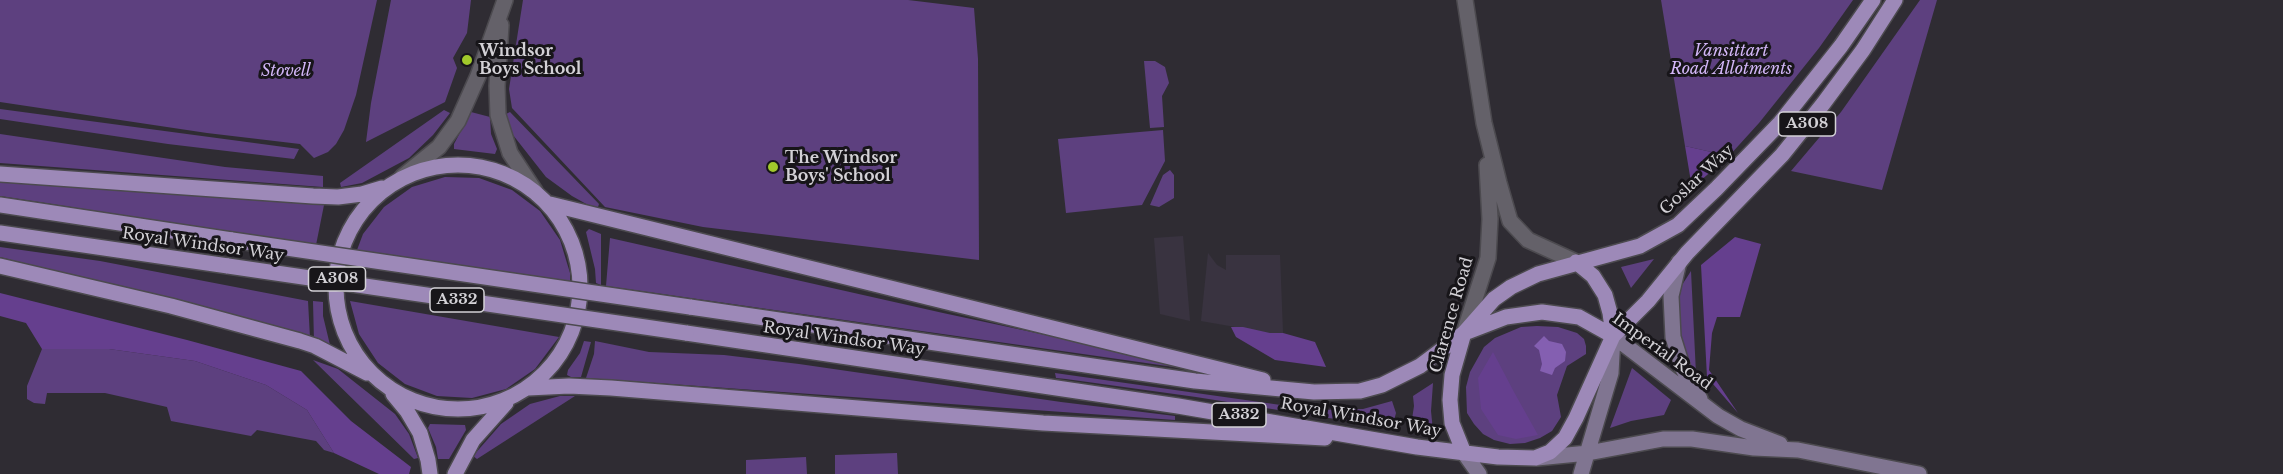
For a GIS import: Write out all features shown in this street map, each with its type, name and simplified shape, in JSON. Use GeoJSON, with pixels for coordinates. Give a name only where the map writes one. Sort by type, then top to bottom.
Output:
{"type":"FeatureCollection","features":[{"type":"Feature","properties":{"kind":"main road","name":"Goslar Way"},"geometry":{"type":"LineString","coordinates":[[1464,333],[1494,299],[1511,287],[1538,274],[1640,246],[1661,236],[1690,215],[1780,123],[1874,0]]}},
{"type":"Feature","properties":{"kind":"main road","name":"A308"},"geometry":{"type":"LineString","coordinates":[[1618,339],[1679,262],[1782,155],[1863,50],[1895,0]]}},
{"type":"Feature","properties":{"kind":"main road","name":"A308"},"geometry":{"type":"LineString","coordinates":[[380,381],[411,400],[445,409],[482,408],[510,399],[547,372],[568,342],[576,322],[581,296],[577,255],[563,223],[549,204],[535,191],[506,174],[471,165],[441,165],[402,177],[388,186],[366,206],[348,234],[338,269],[336,290],[340,317],[356,354],[380,381],[407,411],[417,428],[425,446],[430,474]]}},
{"type":"Feature","properties":{"kind":"main road"},"geometry":{"type":"LineString","coordinates":[[0,174],[321,197],[362,194],[388,186]]}},
{"type":"Feature","properties":{"kind":"main road"},"geometry":{"type":"LineString","coordinates":[[549,204],[1225,369],[1299,390]]}},
{"type":"Feature","properties":{"kind":"main road","name":"Royal Windsor Way"},"geometry":{"type":"LineString","coordinates":[[0,206],[1195,381],[1299,390],[1360,391],[1382,386],[1420,366],[1464,333]]}},
{"type":"Feature","properties":{"kind":"main road","name":"Royal Windsor Way"},"geometry":{"type":"LineString","coordinates":[[0,233],[1189,407],[1299,425],[1370,440],[1498,457],[1535,458]]}},
{"type":"Feature","properties":{"kind":"main road"},"geometry":{"type":"LineString","coordinates":[[1576,262],[1593,276],[1605,295],[1618,339],[1611,373],[1581,474]]}},
{"type":"Feature","properties":{"kind":"main road"},"geometry":{"type":"LineString","coordinates":[[1679,262],[1671,296],[1673,337],[1683,369],[1706,407]]}},
{"type":"Feature","properties":{"kind":"main road"},"geometry":{"type":"LineString","coordinates":[[0,266],[171,306],[300,341],[315,346],[380,381]]}},
{"type":"Feature","properties":{"kind":"main road","name":"Imperial Road"},"geometry":{"type":"LineString","coordinates":[[1464,333],[1506,317],[1542,312],[1579,317],[1618,339],[1706,407],[1741,429],[1798,450]]}},
{"type":"Feature","properties":{"kind":"main road","name":"Clarence Road"},"geometry":{"type":"LineString","coordinates":[[1464,333],[1452,375],[1450,400],[1452,423],[1464,453],[1479,474]]}},
{"type":"Feature","properties":{"kind":"main road"},"geometry":{"type":"LineString","coordinates":[[1535,458],[1550,452],[1564,438],[1618,339]]}},
{"type":"Feature","properties":{"kind":"main road"},"geometry":{"type":"LineString","coordinates":[[528,388],[569,386],[611,388],[1043,423],[1370,440]]}},
{"type":"Feature","properties":{"kind":"main road","name":"A308"},"geometry":{"type":"LineString","coordinates":[[455,474],[473,440],[510,399]]}},
{"type":"Feature","properties":{"kind":"main road","name":"Imperial Road"},"geometry":{"type":"LineString","coordinates":[[1535,458],[1588,453],[1663,439],[1692,439],[1754,448],[1798,450],[1919,474]]}},
{"type":"Feature","properties":{"kind":"street","name":"Clarence Road"},"geometry":{"type":"LineString","coordinates":[[1465,0],[1484,123],[1498,183],[1510,221],[1528,240],[1576,262]]}},
{"type":"Feature","properties":{"kind":"street"},"geometry":{"type":"LineString","coordinates":[[402,177],[439,147],[458,121],[475,85],[504,4]]}},
{"type":"Feature","properties":{"kind":"street"},"geometry":{"type":"LineString","coordinates":[[504,4],[497,86],[498,115],[510,153],[535,191]]}},
{"type":"Feature","properties":{"kind":"street","name":"Clarence Road"},"geometry":{"type":"LineString","coordinates":[[1464,333],[1484,274],[1490,241],[1484,123]]}},
{"type":"Feature","properties":{"kind":"shaded area"},"geometry":{"type":"Polygon","coordinates":[[[1685,146],[1729,156],[1692,188],[1685,146]]]}},
{"type":"Feature","properties":{"kind":"shaded area"},"geometry":{"type":"Polygon","coordinates":[[[1183,236],[1190,321],[1160,314],[1154,238],[1183,236]]]}},
{"type":"Feature","properties":{"kind":"shaded area"},"geometry":{"type":"Polygon","coordinates":[[[1735,237],[1761,244],[1740,317],[1717,317],[1712,333],[1709,370],[1738,413],[1707,377],[1701,265],[1735,237]]]}},
{"type":"Feature","properties":{"kind":"shaded area"},"geometry":{"type":"Polygon","coordinates":[[[1208,253],[1217,265],[1226,270],[1226,255],[1280,255],[1283,333],[1270,333],[1201,321],[1208,253]]]}},
{"type":"Feature","properties":{"kind":"shaded area"},"geometry":{"type":"Polygon","coordinates":[[[0,293],[301,371],[351,421],[411,467],[409,474],[379,474],[334,453],[307,410],[266,385],[195,361],[109,349],[42,349],[26,323],[0,316],[0,293]]]}},
{"type":"Feature","properties":{"kind":"shaded area"},"geometry":{"type":"Polygon","coordinates":[[[1231,327],[1283,333],[1315,342],[1326,367],[1275,360],[1236,337],[1231,327]]]}},
{"type":"Feature","properties":{"kind":"shaded area"},"geometry":{"type":"Polygon","coordinates":[[[1544,336],[1549,341],[1562,344],[1566,352],[1565,361],[1555,368],[1552,375],[1540,371],[1542,364],[1539,350],[1534,346],[1544,336]]]}},
{"type":"Feature","properties":{"kind":"shaded area"},"geometry":{"type":"Polygon","coordinates":[[[1493,352],[1538,435],[1516,439],[1498,435],[1481,409],[1478,378],[1493,352]]]}},
{"type":"Feature","properties":{"kind":"green space","name":"Stovell"},"geometry":{"type":"Polygon","coordinates":[[[0,0],[377,0],[356,95],[344,130],[328,152],[314,158],[300,144],[207,133],[0,102],[0,0]]]}},
{"type":"Feature","properties":{"kind":"green space"},"geometry":{"type":"Polygon","coordinates":[[[391,0],[471,0],[467,33],[453,58],[457,68],[445,102],[366,142],[371,103],[391,0]]]}},
{"type":"Feature","properties":{"kind":"green space","name":"The Windsor Boys' School"},"geometry":{"type":"Polygon","coordinates":[[[523,0],[908,0],[974,8],[978,59],[979,260],[703,227],[605,207],[512,108],[509,89],[523,0]]]}},
{"type":"Feature","properties":{"kind":"green space","name":"Vansittart Road Allotments"},"geometry":{"type":"Polygon","coordinates":[[[1661,0],[1853,0],[1819,48],[1759,123],[1729,156],[1685,146],[1661,0]]]}},
{"type":"Feature","properties":{"kind":"green space"},"geometry":{"type":"Polygon","coordinates":[[[1920,0],[1937,0],[1882,190],[1791,171],[1841,112],[1920,0]]]}},
{"type":"Feature","properties":{"kind":"green space"},"geometry":{"type":"Polygon","coordinates":[[[1144,61],[1155,61],[1165,67],[1169,83],[1162,96],[1164,127],[1150,128],[1144,61]]]}},
{"type":"Feature","properties":{"kind":"green space"},"geometry":{"type":"Polygon","coordinates":[[[0,109],[299,149],[294,159],[168,144],[0,119],[0,109]]]}},
{"type":"Feature","properties":{"kind":"green space"},"geometry":{"type":"Polygon","coordinates":[[[444,110],[450,113],[433,135],[409,158],[362,183],[341,187],[340,183],[444,110]]]}},
{"type":"Feature","properties":{"kind":"green space"},"geometry":{"type":"Polygon","coordinates":[[[471,112],[490,117],[491,134],[497,149],[495,154],[454,149],[454,144],[471,112]]]}},
{"type":"Feature","properties":{"kind":"green space"},"geometry":{"type":"Polygon","coordinates":[[[510,112],[599,204],[597,210],[572,196],[546,177],[513,135],[506,114],[510,112]]]}},
{"type":"Feature","properties":{"kind":"green space"},"geometry":{"type":"Polygon","coordinates":[[[1163,130],[1165,161],[1142,205],[1066,213],[1058,139],[1163,130]]]}},
{"type":"Feature","properties":{"kind":"green space"},"geometry":{"type":"Polygon","coordinates":[[[0,134],[225,167],[323,176],[323,187],[0,163],[0,134]]]}},
{"type":"Feature","properties":{"kind":"green space"},"geometry":{"type":"Polygon","coordinates":[[[1170,170],[1174,175],[1174,198],[1159,207],[1150,205],[1163,175],[1170,170]]]}},
{"type":"Feature","properties":{"kind":"green space"},"geometry":{"type":"Polygon","coordinates":[[[445,177],[479,178],[512,190],[540,211],[560,240],[570,273],[570,281],[357,250],[363,234],[384,207],[412,187],[445,177]]]}},
{"type":"Feature","properties":{"kind":"green space"},"geometry":{"type":"Polygon","coordinates":[[[0,182],[324,205],[316,245],[0,196],[0,182]]]}},
{"type":"Feature","properties":{"kind":"green space"},"geometry":{"type":"Polygon","coordinates":[[[589,229],[601,234],[601,285],[596,283],[586,232],[589,229]]]}},
{"type":"Feature","properties":{"kind":"green space"},"geometry":{"type":"Polygon","coordinates":[[[610,238],[1181,364],[1181,368],[606,286],[610,238]]]}},
{"type":"Feature","properties":{"kind":"green space"},"geometry":{"type":"Polygon","coordinates":[[[0,247],[100,261],[308,301],[310,338],[0,257],[0,247]]]}},
{"type":"Feature","properties":{"kind":"green space"},"geometry":{"type":"Polygon","coordinates":[[[1654,259],[1631,288],[1621,267],[1654,259]]]}},
{"type":"Feature","properties":{"kind":"green space"},"geometry":{"type":"Polygon","coordinates":[[[1691,271],[1696,374],[1692,372],[1679,350],[1678,305],[1682,285],[1691,271]]]}},
{"type":"Feature","properties":{"kind":"green space"},"geometry":{"type":"Polygon","coordinates":[[[313,301],[323,302],[323,316],[330,345],[314,341],[313,301]]]}},
{"type":"Feature","properties":{"kind":"green space"},"geometry":{"type":"Polygon","coordinates":[[[350,301],[559,337],[535,369],[506,389],[472,398],[437,396],[405,384],[378,363],[359,334],[350,301]]]}},
{"type":"Feature","properties":{"kind":"green space"},"geometry":{"type":"Polygon","coordinates":[[[1521,327],[1558,327],[1577,333],[1584,339],[1586,354],[1567,366],[1557,395],[1561,417],[1552,431],[1525,443],[1510,444],[1494,440],[1483,434],[1467,413],[1466,387],[1470,372],[1484,347],[1495,338],[1521,327]]]}},
{"type":"Feature","properties":{"kind":"green space"},"geometry":{"type":"Polygon","coordinates":[[[584,341],[591,342],[581,377],[571,377],[567,375],[568,370],[580,353],[584,341]]]}},
{"type":"Feature","properties":{"kind":"green space"},"geometry":{"type":"Polygon","coordinates":[[[595,341],[649,352],[724,355],[799,364],[1175,416],[1175,420],[586,378],[594,354],[595,341]]]}},
{"type":"Feature","properties":{"kind":"green space"},"geometry":{"type":"Polygon","coordinates":[[[42,349],[109,349],[195,361],[266,385],[307,410],[334,453],[324,450],[316,441],[257,430],[251,436],[171,421],[167,407],[105,393],[47,393],[45,404],[34,403],[27,399],[27,386],[42,349]]]}},
{"type":"Feature","properties":{"kind":"green space"},"geometry":{"type":"Polygon","coordinates":[[[313,360],[338,369],[395,414],[409,434],[418,458],[414,459],[313,360]]]}},
{"type":"Feature","properties":{"kind":"green space"},"geometry":{"type":"Polygon","coordinates":[[[1632,368],[1671,400],[1664,415],[1631,421],[1610,428],[1632,368]]]}},
{"type":"Feature","properties":{"kind":"green space"},"geometry":{"type":"Polygon","coordinates":[[[1055,373],[1316,410],[1363,409],[1392,401],[1396,413],[1392,428],[1196,397],[1056,378],[1055,373]]]}},
{"type":"Feature","properties":{"kind":"green space"},"geometry":{"type":"Polygon","coordinates":[[[1433,383],[1431,411],[1433,431],[1411,426],[1413,396],[1433,383]]]}},
{"type":"Feature","properties":{"kind":"green space"},"geometry":{"type":"Polygon","coordinates":[[[560,396],[575,396],[477,459],[473,456],[501,424],[530,404],[560,396]]]}},
{"type":"Feature","properties":{"kind":"green space"},"geometry":{"type":"Polygon","coordinates":[[[430,424],[465,425],[466,430],[449,459],[438,459],[428,428],[430,424]]]}},
{"type":"Feature","properties":{"kind":"green space"},"geometry":{"type":"Polygon","coordinates":[[[897,453],[898,474],[835,474],[835,455],[897,453]]]}},
{"type":"Feature","properties":{"kind":"green space"},"geometry":{"type":"Polygon","coordinates":[[[806,457],[807,474],[746,474],[746,460],[806,457]]]}},
{"type":"Feature","properties":{"kind":"place","name":"Windsor Boys School"},"geometry":{"type":"Point","coordinates":[467,60]}},
{"type":"Feature","properties":{"kind":"place","name":"The Windsor Boys' School"},"geometry":{"type":"Point","coordinates":[773,167]}}]}
